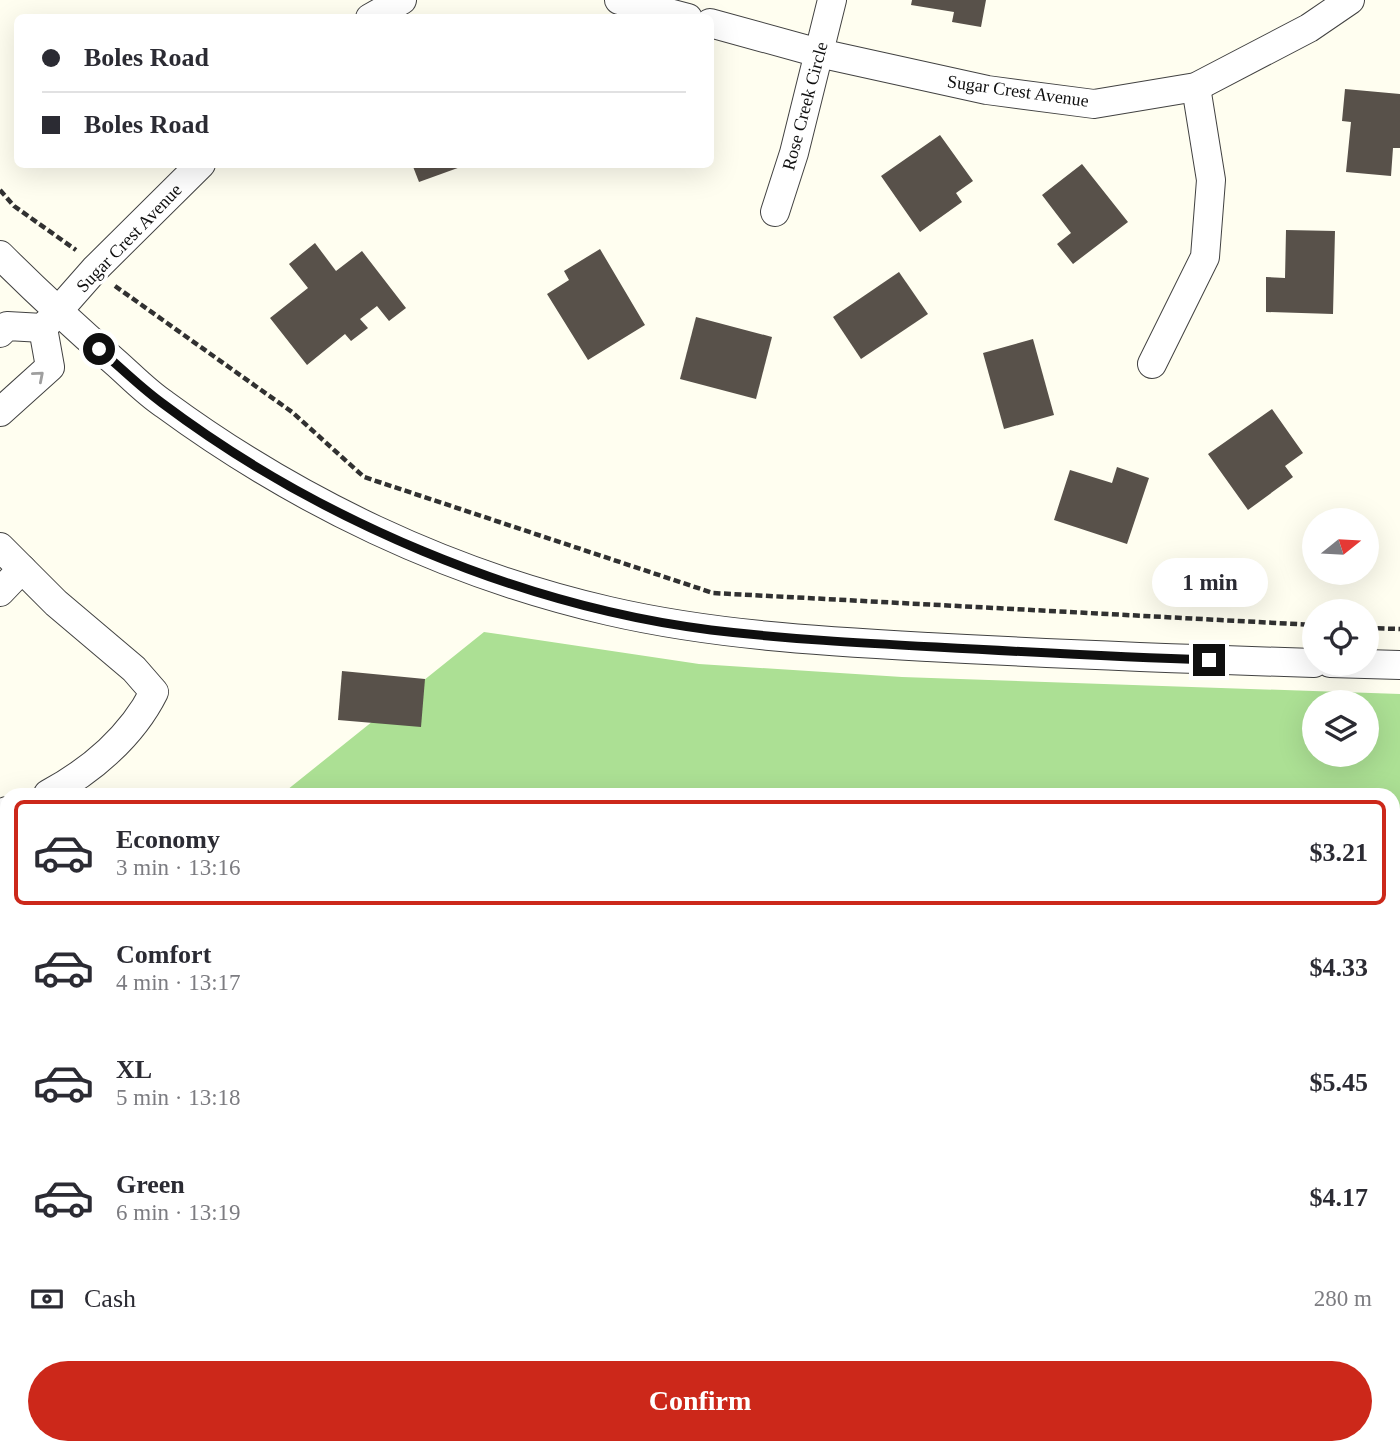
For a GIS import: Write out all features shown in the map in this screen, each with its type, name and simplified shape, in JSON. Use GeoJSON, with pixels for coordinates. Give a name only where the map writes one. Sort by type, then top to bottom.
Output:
{"type":"FeatureCollection","features":[{"type":"Feature","properties":{"kind":"street"},"geometry":{"type":"LineString","coordinates":[[377,14],[402,0]]}},
{"type":"Feature","properties":{"kind":"street"},"geometry":{"type":"LineString","coordinates":[[619,0],[673,14]]}},
{"type":"Feature","properties":{"kind":"street","name":"Rose Creek Circle"},"geometry":{"type":"LineString","coordinates":[[775,212],[794,153],[832,0]]}},
{"type":"Feature","properties":{"kind":"street","name":"Sugar Crest Avenue"},"geometry":{"type":"LineString","coordinates":[[714,24],[819,53],[987,90],[1094,104],[1196,87],[1309,28],[1350,0]]}},
{"type":"Feature","properties":{"kind":"street"},"geometry":{"type":"LineString","coordinates":[[1152,365],[1205,257],[1211,180],[1196,87]]}},
{"type":"Feature","properties":{"kind":"street","name":"Sugar Crest Avenue"},"geometry":{"type":"LineString","coordinates":[[51,320],[95,269],[197,168]]}},
{"type":"Feature","properties":{"kind":"street"},"geometry":{"type":"LineString","coordinates":[[0,255],[51,320],[161,403],[264,472],[397,539],[489,576],[594,607],[710,630],[824,641],[1105,657],[1302,663]]}},
{"type":"Feature","properties":{"kind":"street"},"geometry":{"type":"LineString","coordinates":[[0,333],[7,326],[51,320]]}},
{"type":"Feature","properties":{"kind":"street"},"geometry":{"type":"LineString","coordinates":[[0,412],[50,367],[51,320]]}},
{"type":"Feature","properties":{"kind":"street"},"geometry":{"type":"LineString","coordinates":[[0,547],[56,603],[134,669],[154,692],[143,714],[104,757],[57,788]]}},
{"type":"Feature","properties":{"kind":"street"},"geometry":{"type":"LineString","coordinates":[[0,592],[22,569]]}},
{"type":"Feature","properties":{"kind":"street"},"geometry":{"type":"LineString","coordinates":[[1379,664],[1400,665]]}},
{"type":"Feature","properties":{"kind":"path"},"geometry":{"type":"LineString","coordinates":[[0,190],[14,206],[74,248],[126,295],[292,412],[364,477],[713,593],[1302,624]]}},
{"type":"Feature","properties":{"kind":"path"},"geometry":{"type":"LineString","coordinates":[[1379,628],[1400,629]]}},
{"type":"Feature","properties":{"kind":"green space"},"geometry":{"type":"Polygon","coordinates":[[[484,632],[699,664],[902,677],[1302,691],[1302,767],[1379,767],[1379,693],[1400,694],[1400,788],[289,788],[484,632]]]}},
{"type":"Feature","properties":{"kind":"building"},"geometry":{"type":"Polygon","coordinates":[[[912,0],[986,0],[981,27],[952,22],[954,12],[911,5],[912,0]]]}},
{"type":"Feature","properties":{"kind":"building"},"geometry":{"type":"Polygon","coordinates":[[[1345,89],[1400,94],[1400,148],[1393,148],[1391,176],[1346,172],[1351,122],[1342,121],[1345,89]]]}},
{"type":"Feature","properties":{"kind":"building"},"geometry":{"type":"Polygon","coordinates":[[[940,135],[973,181],[956,193],[962,202],[920,232],[881,176],[940,135]]]}},
{"type":"Feature","properties":{"kind":"building"},"geometry":{"type":"Polygon","coordinates":[[[1082,164],[1128,222],[1073,264],[1057,244],[1071,233],[1042,195],[1082,164]]]}},
{"type":"Feature","properties":{"kind":"building"},"geometry":{"type":"Polygon","coordinates":[[[414,168],[458,168],[419,182],[414,168]]]}},
{"type":"Feature","properties":{"kind":"building"},"geometry":{"type":"Polygon","coordinates":[[[1286,230],[1335,231],[1333,314],[1266,312],[1266,277],[1285,278],[1286,230]]]}},
{"type":"Feature","properties":{"kind":"building"},"geometry":{"type":"Polygon","coordinates":[[[315,243],[336,271],[362,251],[406,308],[389,321],[377,306],[360,319],[368,328],[351,341],[345,334],[307,365],[270,318],[308,288],[289,264],[315,243]]]}},
{"type":"Feature","properties":{"kind":"building"},"geometry":{"type":"Polygon","coordinates":[[[600,249],[645,325],[588,360],[547,294],[569,280],[564,271],[600,249]]]}},
{"type":"Feature","properties":{"kind":"building"},"geometry":{"type":"Polygon","coordinates":[[[899,272],[928,314],[861,359],[833,317],[899,272]]]}},
{"type":"Feature","properties":{"kind":"building"},"geometry":{"type":"Polygon","coordinates":[[[696,317],[772,337],[756,399],[680,379],[696,317]]]}},
{"type":"Feature","properties":{"kind":"building"},"geometry":{"type":"Polygon","coordinates":[[[1033,339],[1054,415],[1004,429],[983,353],[1033,339]]]}},
{"type":"Feature","properties":{"kind":"building"},"geometry":{"type":"Polygon","coordinates":[[[1272,409],[1303,453],[1285,466],[1293,477],[1248,510],[1208,454],[1272,409]]]}},
{"type":"Feature","properties":{"kind":"building"},"geometry":{"type":"Polygon","coordinates":[[[1117,467],[1149,478],[1127,544],[1054,520],[1070,470],[1112,483],[1117,467]]]}},
{"type":"Feature","properties":{"kind":"building"},"geometry":{"type":"Polygon","coordinates":[[[342,671],[425,679],[421,727],[338,720],[342,671]]]}},
{"type":"Feature","properties":{"kind":"route"},"geometry":{"type":"LineString","coordinates":[[99,349],[161,403],[264,472],[374,530],[489,576],[584,604],[710,630],[824,641],[1105,657],[1209,660]]}}]}
